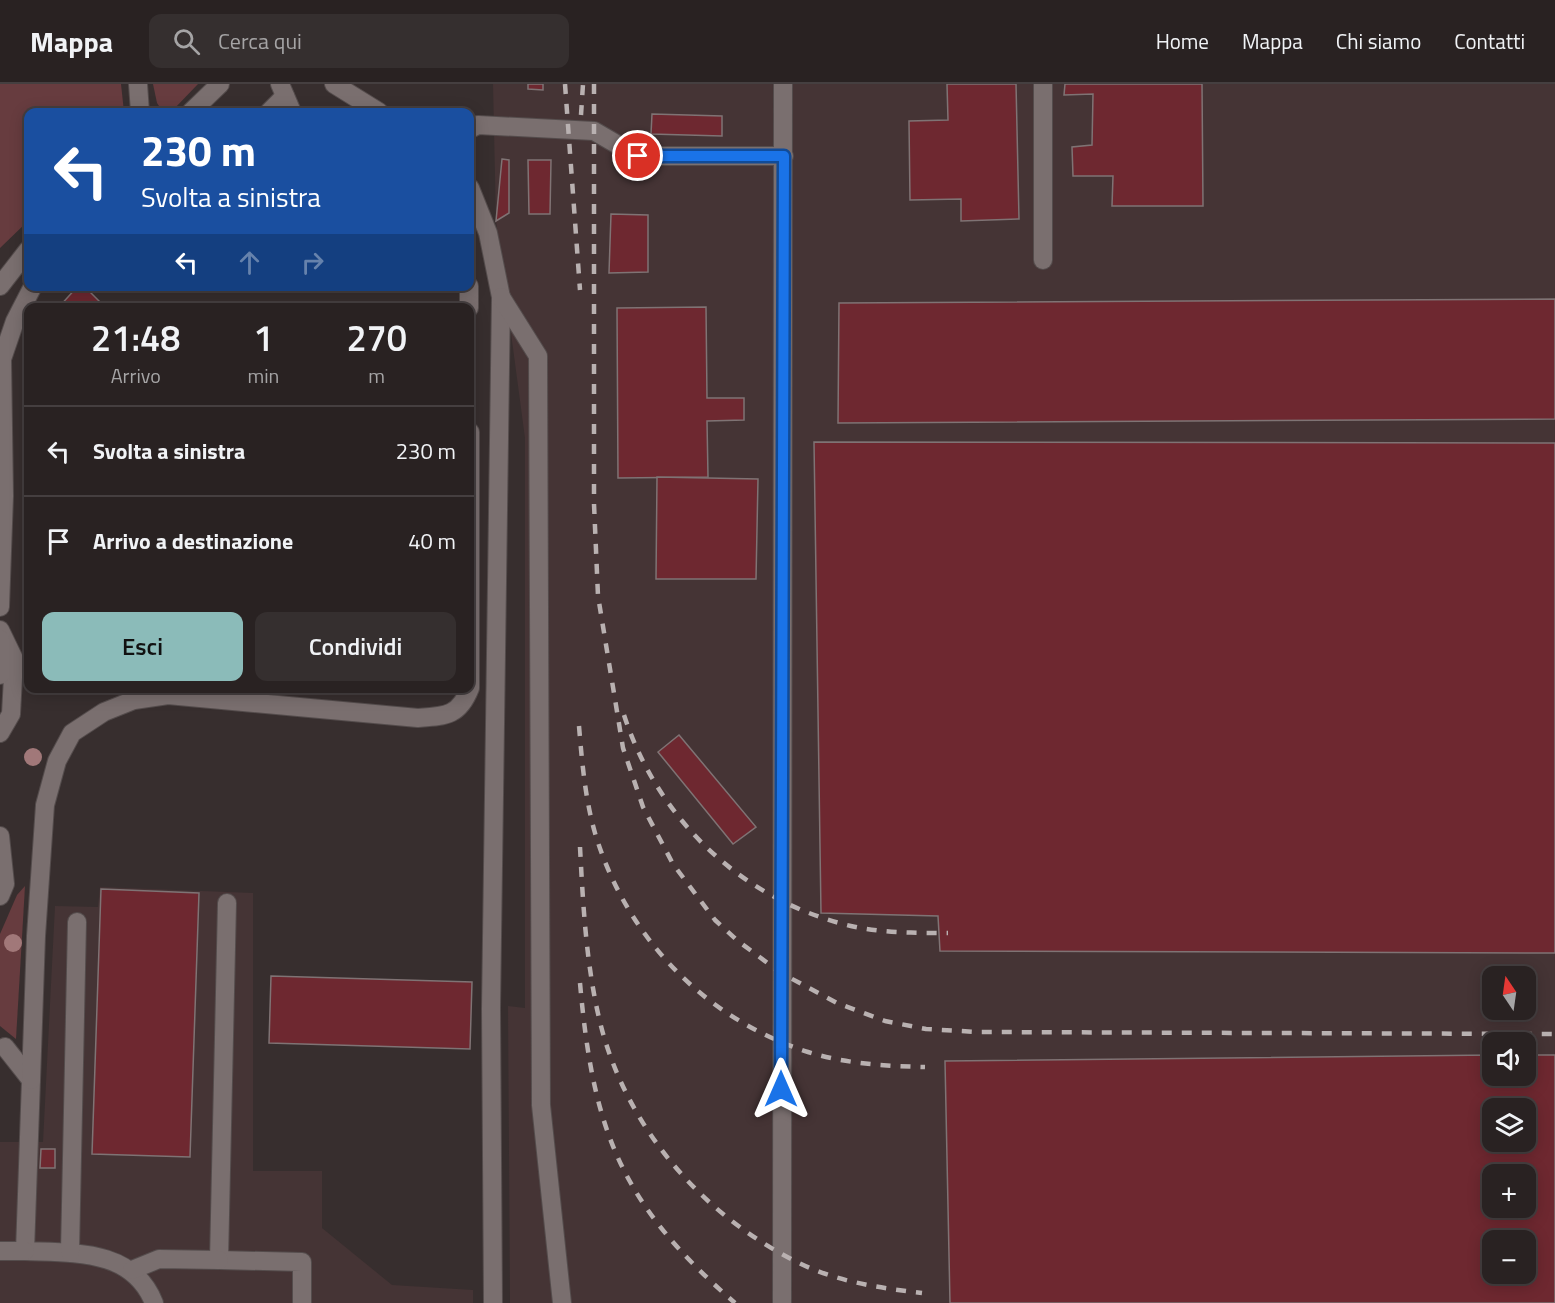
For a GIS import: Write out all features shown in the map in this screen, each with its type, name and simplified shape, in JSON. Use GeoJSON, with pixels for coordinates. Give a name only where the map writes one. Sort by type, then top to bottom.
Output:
{"type":"FeatureCollection","features":[{"type":"Feature","properties":{"kind":"street"},"geometry":{"type":"LineString","coordinates":[[138,84],[140,108]]}},
{"type":"Feature","properties":{"kind":"street"},"geometry":{"type":"LineString","coordinates":[[195,108],[220,84]]}},
{"type":"Feature","properties":{"kind":"street"},"geometry":{"type":"LineString","coordinates":[[334,84],[373,108]]}},
{"type":"Feature","properties":{"kind":"street"},"geometry":{"type":"LineString","coordinates":[[782,1303],[783,84]]}},
{"type":"Feature","properties":{"kind":"street"},"geometry":{"type":"LineString","coordinates":[[1043,84],[1043,260]]}},
{"type":"Feature","properties":{"kind":"street"},"geometry":{"type":"LineString","coordinates":[[274,108],[286,98]]}},
{"type":"Feature","properties":{"kind":"street"},"geometry":{"type":"LineString","coordinates":[[474,127],[478,125],[594,131],[638,156],[784,156]]}},
{"type":"Feature","properties":{"kind":"street"},"geometry":{"type":"LineString","coordinates":[[474,198],[488,233],[501,297],[491,1009],[493,1303]]}},
{"type":"Feature","properties":{"kind":"street"},"geometry":{"type":"LineString","coordinates":[[0,286],[24,255]]}},
{"type":"Feature","properties":{"kind":"street"},"geometry":{"type":"LineString","coordinates":[[501,297],[538,356],[541,1105],[562,1303]]}},
{"type":"Feature","properties":{"kind":"street"},"geometry":{"type":"LineString","coordinates":[[0,607],[4,496],[2,360],[15,321],[24,304]]}},
{"type":"Feature","properties":{"kind":"street"},"geometry":{"type":"LineString","coordinates":[[0,630],[14,659],[11,714],[0,733]]}},
{"type":"Feature","properties":{"kind":"street"},"geometry":{"type":"LineString","coordinates":[[0,639],[0,675]]}},
{"type":"Feature","properties":{"kind":"street"},"geometry":{"type":"LineString","coordinates":[[25,1251],[36,936],[45,805],[57,761],[72,733],[104,712],[134,700],[168,695],[418,718],[444,716],[463,706],[468,693]]}},
{"type":"Feature","properties":{"kind":"street"},"geometry":{"type":"LineString","coordinates":[[0,836],[4,884],[0,896]]}},
{"type":"Feature","properties":{"kind":"street"},"geometry":{"type":"LineString","coordinates":[[219,1260],[227,903]]}},
{"type":"Feature","properties":{"kind":"street"},"geometry":{"type":"LineString","coordinates":[[70,1252],[77,922]]}},
{"type":"Feature","properties":{"kind":"street"},"geometry":{"type":"LineString","coordinates":[[2,1044],[32,1080]]}},
{"type":"Feature","properties":{"kind":"street"},"geometry":{"type":"LineString","coordinates":[[0,1251],[70,1252],[115,1261],[132,1270],[148,1288],[154,1303]]}},
{"type":"Feature","properties":{"kind":"street"},"geometry":{"type":"LineString","coordinates":[[132,1270],[159,1259],[302,1262],[302,1303]]}},
{"type":"Feature","properties":{"kind":"shaded area"},"geometry":{"type":"Polygon","coordinates":[[[0,84],[121,84],[124,108],[24,108],[24,225],[0,248],[0,84]]]}},
{"type":"Feature","properties":{"kind":"shaded area"},"geometry":{"type":"Polygon","coordinates":[[[153,84],[198,84],[175,108],[160,108],[153,84]]]}},
{"type":"Feature","properties":{"kind":"shaded area"},"geometry":{"type":"Polygon","coordinates":[[[493,84],[1555,84],[1555,1303],[510,1303],[508,1006],[525,1008],[525,438],[496,221],[493,84]]]}},
{"type":"Feature","properties":{"kind":"shaded area"},"geometry":{"type":"Polygon","coordinates":[[[25,886],[16,1039],[0,1026],[0,934],[17,895],[25,886]]]}},
{"type":"Feature","properties":{"kind":"shaded area"},"geometry":{"type":"Polygon","coordinates":[[[100,887],[253,893],[253,1171],[322,1171],[322,1228],[392,1285],[473,1290],[473,1303],[0,1303],[0,1142],[43,1142],[55,906],[98,907],[100,887]]]}},
{"type":"Feature","properties":{"kind":"building"},"geometry":{"type":"Polygon","coordinates":[[[528,84],[543,84],[543,90],[528,89],[528,84]]]}},
{"type":"Feature","properties":{"kind":"building"},"geometry":{"type":"Polygon","coordinates":[[[947,84],[1016,84],[1019,219],[961,221],[961,199],[910,200],[909,121],[948,120],[947,84]]]}},
{"type":"Feature","properties":{"kind":"building"},"geometry":{"type":"Polygon","coordinates":[[[1065,84],[1202,84],[1203,206],[1112,206],[1113,176],[1073,176],[1072,147],[1092,145],[1093,94],[1064,95],[1065,84]]]}},
{"type":"Feature","properties":{"kind":"building"},"geometry":{"type":"Polygon","coordinates":[[[652,114],[722,116],[722,136],[651,134],[652,114]]]}},
{"type":"Feature","properties":{"kind":"building"},"geometry":{"type":"Polygon","coordinates":[[[502,159],[509,160],[509,213],[496,221],[502,159]]]}},
{"type":"Feature","properties":{"kind":"building"},"geometry":{"type":"Polygon","coordinates":[[[528,160],[551,160],[550,214],[529,214],[528,160]]]}},
{"type":"Feature","properties":{"kind":"building"},"geometry":{"type":"Polygon","coordinates":[[[611,214],[648,215],[648,272],[609,273],[611,214]]]}},
{"type":"Feature","properties":{"kind":"building"},"geometry":{"type":"Polygon","coordinates":[[[73,291],[89,291],[101,303],[63,303],[73,291]]]}},
{"type":"Feature","properties":{"kind":"building"},"geometry":{"type":"Polygon","coordinates":[[[1555,299],[1555,419],[838,423],[839,303],[1555,299]]]}},
{"type":"Feature","properties":{"kind":"building"},"geometry":{"type":"Polygon","coordinates":[[[706,307],[707,398],[744,398],[744,420],[707,421],[708,477],[618,478],[617,308],[706,307]]]}},
{"type":"Feature","properties":{"kind":"building"},"geometry":{"type":"Polygon","coordinates":[[[814,442],[1555,443],[1555,953],[940,951],[938,916],[821,913],[814,442]]]}},
{"type":"Feature","properties":{"kind":"building"},"geometry":{"type":"Polygon","coordinates":[[[657,477],[758,479],[756,579],[656,579],[657,477]]]}},
{"type":"Feature","properties":{"kind":"building"},"geometry":{"type":"Polygon","coordinates":[[[679,735],[756,827],[733,844],[658,752],[679,735]]]}},
{"type":"Feature","properties":{"kind":"building"},"geometry":{"type":"Polygon","coordinates":[[[101,889],[199,893],[190,1157],[92,1154],[101,889]]]}},
{"type":"Feature","properties":{"kind":"building"},"geometry":{"type":"Polygon","coordinates":[[[271,976],[472,982],[470,1049],[269,1043],[271,976]]]}},
{"type":"Feature","properties":{"kind":"building"},"geometry":{"type":"Polygon","coordinates":[[[1482,1055],[1482,1086],[1536,1086],[1536,1055],[1555,1055],[1555,1303],[950,1303],[945,1061],[1482,1055]]]}},
{"type":"Feature","properties":{"kind":"building"},"geometry":{"type":"Polygon","coordinates":[[[41,1149],[55,1149],[55,1168],[40,1168],[41,1149]]]}},
{"type":"Feature","properties":{"kind":"railway"},"geometry":{"type":"LineString","coordinates":[[565,84],[580,290]]}},
{"type":"Feature","properties":{"kind":"railway"},"geometry":{"type":"LineString","coordinates":[[581,115],[583,84]]}},
{"type":"Feature","properties":{"kind":"railway"},"geometry":{"type":"LineString","coordinates":[[594,84],[594,504],[598,596],[623,748],[643,807],[673,864],[715,920],[738,941],[781,973],[837,1003],[885,1021],[926,1029],[977,1032],[1555,1034]]}},
{"type":"Feature","properties":{"kind":"railway"},"geometry":{"type":"LineString","coordinates":[[624,715],[639,752],[658,787],[680,819],[707,848],[737,873],[770,894],[805,911],[843,924],[881,931],[948,933]]}},
{"type":"Feature","properties":{"kind":"railway"},"geometry":{"type":"LineString","coordinates":[[579,726],[589,807],[595,833],[609,871],[627,906],[649,939],[674,969],[704,996],[736,1018],[771,1037],[808,1052],[851,1062],[925,1067]]}},
{"type":"Feature","properties":{"kind":"railway"},"geometry":{"type":"LineString","coordinates":[[580,847],[588,954],[599,1018],[611,1057],[627,1095],[647,1130],[672,1163],[699,1193],[730,1220],[763,1243],[799,1263],[844,1280],[922,1293]]}},
{"type":"Feature","properties":{"kind":"railway"},"geometry":{"type":"LineString","coordinates":[[580,983],[594,1082],[605,1123],[620,1161],[639,1197],[665,1232],[696,1267],[735,1303]]}},
{"type":"Feature","properties":{"kind":"route"},"geometry":{"type":"LineString","coordinates":[[638,156],[784,156],[781,1089]]}}]}
